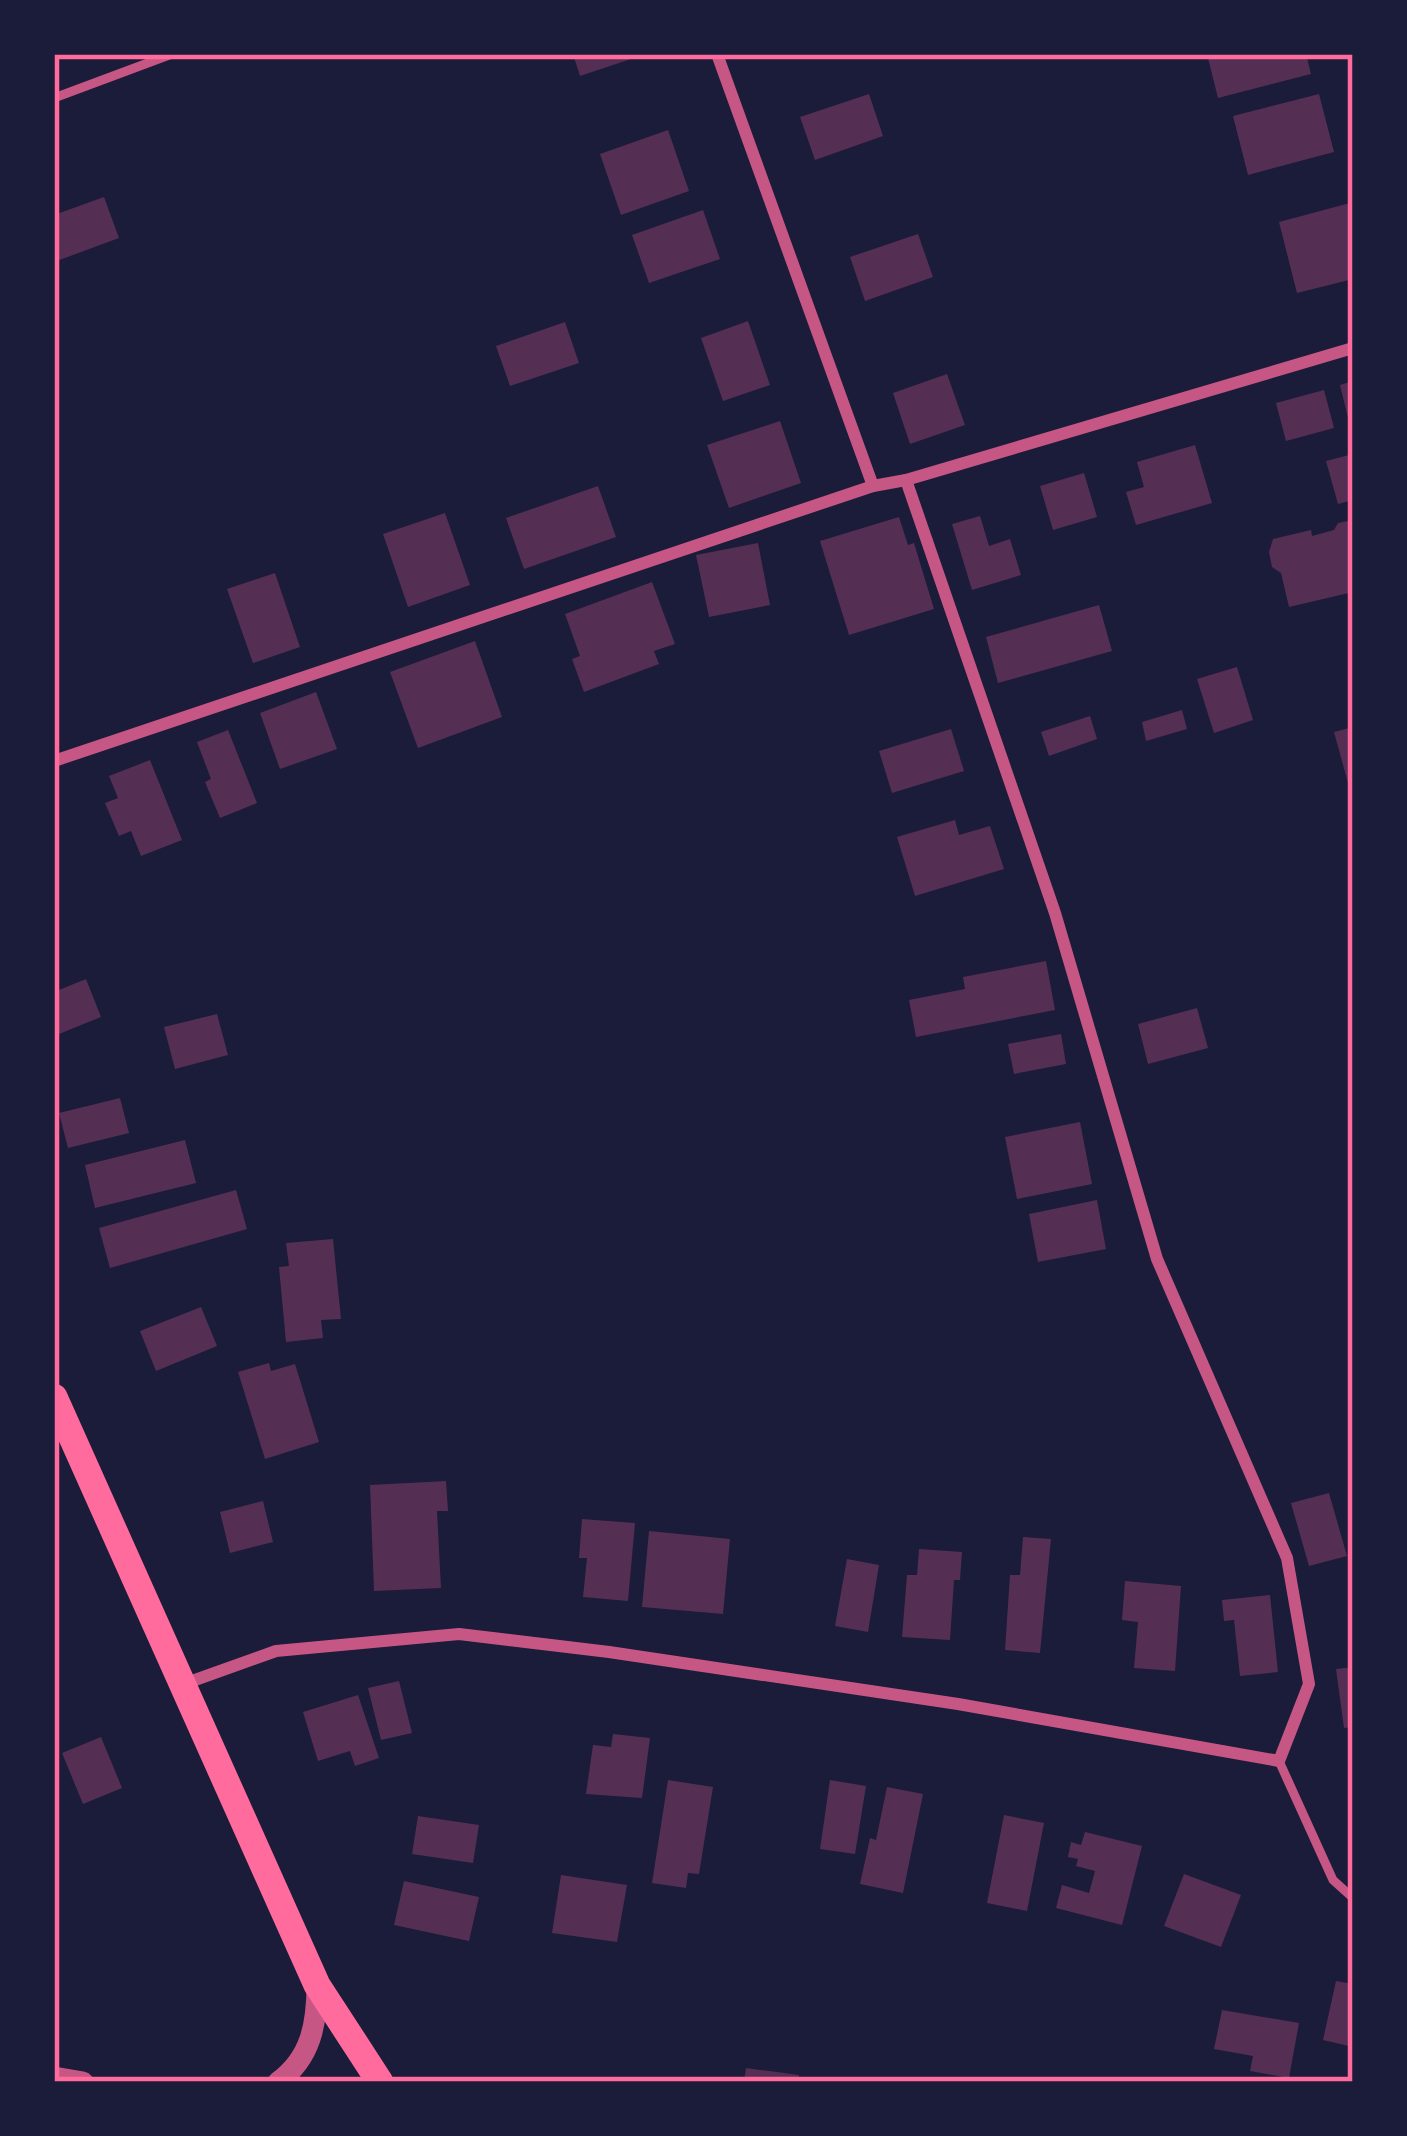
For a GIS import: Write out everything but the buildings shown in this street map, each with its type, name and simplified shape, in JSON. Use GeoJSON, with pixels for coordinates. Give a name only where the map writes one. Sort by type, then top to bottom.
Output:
{"type":"FeatureCollection","features":[{"type":"Feature","properties":{"kind":"main road"},"geometry":{"type":"LineString","coordinates":[[54,1397],[317,1985],[380,2082]]}},
{"type":"Feature","properties":{"kind":"street"},"geometry":{"type":"LineString","coordinates":[[717,54],[873,486]]}},
{"type":"Feature","properties":{"kind":"street"},"geometry":{"type":"LineString","coordinates":[[54,761],[873,486],[1353,347]]}},
{"type":"Feature","properties":{"kind":"street"},"geometry":{"type":"LineString","coordinates":[[180,1685],[276,1651],[459,1634],[958,1705],[1279,1761],[1309,1684],[1287,1558],[1157,1259],[1055,913],[906,480]]}},
{"type":"Feature","properties":{"kind":"street"},"geometry":{"type":"LineString","coordinates":[[278,2082],[308,2048],[317,2019],[317,1985]]}},
{"type":"Feature","properties":{"kind":"street"},"geometry":{"type":"LineString","coordinates":[[54,2077],[83,2082]]}},
{"type":"Feature","properties":{"kind":"lane"},"geometry":{"type":"LineString","coordinates":[[54,98],[172,54]]}},
{"type":"Feature","properties":{"kind":"lane"},"geometry":{"type":"LineString","coordinates":[[1279,1761],[1333,1880],[1353,1898]]}}]}
